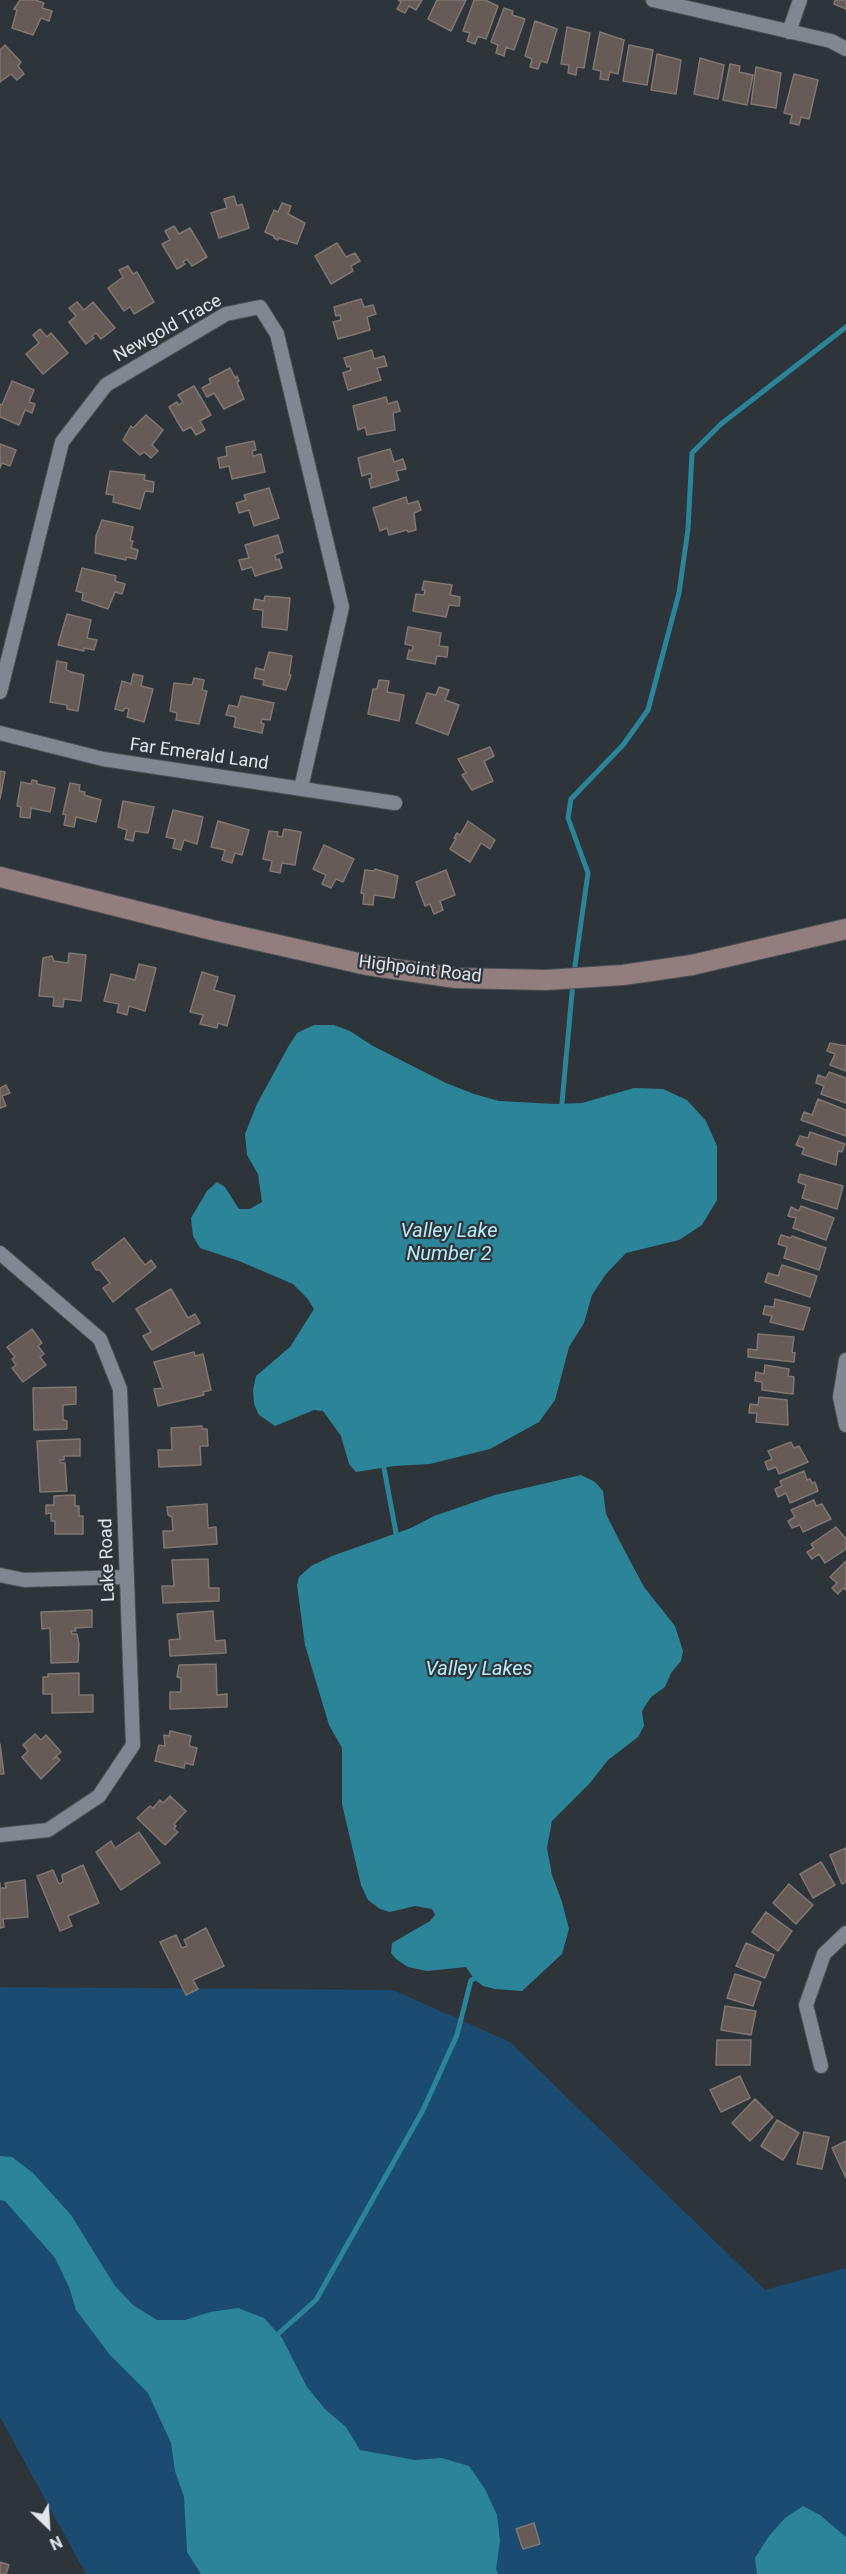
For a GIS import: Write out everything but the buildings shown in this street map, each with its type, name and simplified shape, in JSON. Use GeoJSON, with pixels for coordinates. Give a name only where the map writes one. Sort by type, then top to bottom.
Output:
{"type":"FeatureCollection","features":[{"type":"Feature","properties":{"kind":"street"},"geometry":{"type":"LineString","coordinates":[[654,0],[831,41],[846,49]]}},
{"type":"Feature","properties":{"kind":"street"},"geometry":{"type":"LineString","coordinates":[[789,32],[800,0]]}},
{"type":"Feature","properties":{"kind":"street","name":"Newgold Trace"},"geometry":{"type":"LineString","coordinates":[[0,692],[62,442],[106,385],[226,314],[260,307],[277,334],[342,607],[301,788]]}},
{"type":"Feature","properties":{"kind":"street","name":"Far Emerald Land"},"geometry":{"type":"LineString","coordinates":[[0,734],[103,759],[395,803]]}},
{"type":"Feature","properties":{"kind":"street","name":"Highpoint Road"},"geometry":{"type":"LineString","coordinates":[[0,877],[212,930],[367,965],[456,978],[546,980],[623,975],[692,964],[846,929]]}},
{"type":"Feature","properties":{"kind":"street","name":"Lake Road"},"geometry":{"type":"LineString","coordinates":[[0,1253],[100,1340],[120,1389],[133,1745],[99,1796],[48,1830],[0,1835]]}},
{"type":"Feature","properties":{"kind":"street"},"geometry":{"type":"LineString","coordinates":[[846,1360],[840,1397],[846,1425]]}},
{"type":"Feature","properties":{"kind":"street"},"geometry":{"type":"LineString","coordinates":[[0,1575],[24,1580],[127,1577]]}},
{"type":"Feature","properties":{"kind":"street"},"geometry":{"type":"LineString","coordinates":[[821,2066],[806,2005],[824,1954],[846,1933]]}},
{"type":"Feature","properties":{"kind":"shaded area"},"geometry":{"type":"Polygon","coordinates":[[[0,1987],[393,1990],[510,2042],[765,2290],[846,2268],[846,2574],[86,2574],[0,2417],[0,1987]]]}},
{"type":"Feature","properties":{"kind":"water","name":"Valley Lake Number 2"},"geometry":{"type":"Polygon","coordinates":[[[314,1025],[334,1025],[350,1031],[373,1046],[446,1083],[499,1101],[582,1103],[634,1088],[663,1089],[687,1100],[706,1121],[717,1146],[717,1200],[702,1225],[679,1240],[626,1253],[606,1274],[592,1295],[584,1323],[569,1347],[555,1400],[539,1422],[490,1449],[430,1464],[394,1466],[356,1472],[349,1464],[341,1436],[323,1411],[314,1410],[275,1426],[259,1415],[254,1404],[253,1390],[256,1376],[290,1347],[314,1309],[293,1284],[239,1261],[200,1248],[193,1236],[191,1218],[207,1191],[217,1182],[225,1187],[239,1209],[250,1209],[262,1202],[258,1174],[247,1155],[245,1134],[257,1104],[288,1047],[297,1033],[314,1025]]]}},
{"type":"Feature","properties":{"kind":"water","name":"Valley Lakes"},"geometry":{"type":"Polygon","coordinates":[[[581,1475],[595,1482],[603,1491],[606,1514],[644,1587],[675,1626],[683,1651],[681,1661],[671,1673],[665,1687],[651,1697],[642,1711],[644,1726],[638,1737],[608,1760],[590,1783],[552,1821],[547,1848],[552,1875],[569,1929],[562,1954],[522,1991],[483,1986],[474,1979],[466,1967],[427,1971],[408,1967],[391,1953],[392,1943],[430,1921],[435,1915],[432,1909],[415,1906],[390,1912],[380,1909],[368,1900],[361,1885],[342,1804],[342,1748],[329,1725],[305,1645],[297,1585],[299,1577],[311,1566],[332,1556],[411,1528],[434,1516],[495,1495],[581,1475]]]}},
{"type":"Feature","properties":{"kind":"water"},"geometry":{"type":"Polygon","coordinates":[[[0,2156],[12,2157],[33,2173],[71,2215],[115,2286],[133,2305],[157,2320],[185,2320],[210,2312],[238,2308],[264,2318],[282,2338],[307,2387],[325,2409],[346,2427],[360,2450],[415,2460],[442,2458],[469,2466],[485,2489],[497,2515],[500,2541],[496,2569],[498,2574],[201,2574],[187,2552],[184,2497],[175,2471],[171,2443],[148,2393],[110,2355],[76,2310],[69,2287],[55,2258],[5,2201],[0,2200],[0,2156]]]}},
{"type":"Feature","properties":{"kind":"water"},"geometry":{"type":"Polygon","coordinates":[[[803,2506],[820,2515],[846,2537],[846,2574],[757,2574],[755,2558],[769,2536],[785,2518],[803,2506]]]}},
{"type":"Feature","properties":{"kind":"waterway"},"geometry":{"type":"LineString","coordinates":[[574,973],[588,873],[568,818],[571,799],[623,745],[648,710],[679,593],[688,529],[692,453],[721,424],[846,327]]}},
{"type":"Feature","properties":{"kind":"waterway"},"geometry":{"type":"LineString","coordinates":[[562,1103],[573,982]]}},
{"type":"Feature","properties":{"kind":"waterway"},"geometry":{"type":"LineString","coordinates":[[384,1468],[396,1533]]}},
{"type":"Feature","properties":{"kind":"waterway"},"geometry":{"type":"LineString","coordinates":[[278,2334],[316,2300],[423,2110],[457,2035],[471,1980],[474,1979]]}}]}
